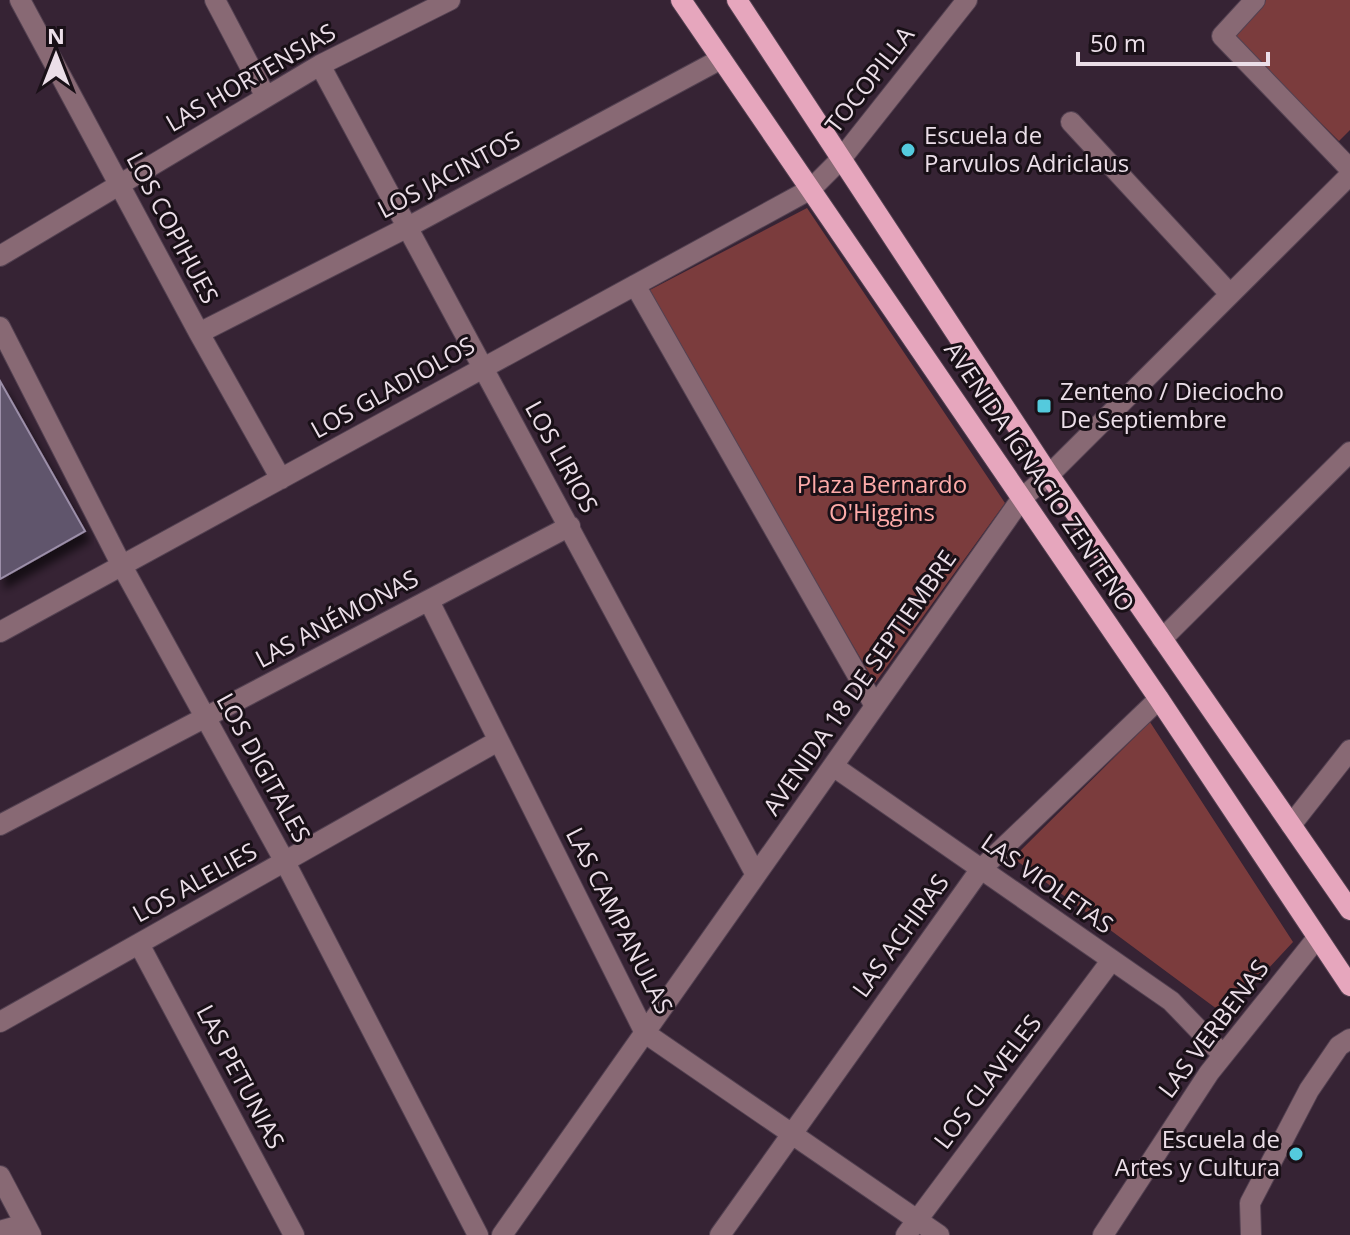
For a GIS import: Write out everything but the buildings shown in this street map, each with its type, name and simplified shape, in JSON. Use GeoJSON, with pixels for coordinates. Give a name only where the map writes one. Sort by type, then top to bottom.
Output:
{"type":"FeatureCollection","features":[{"type":"Feature","properties":{"kind":"main road","name":"AVENIDA IGNACIO ZENTENO"},"geometry":{"type":"LineString","coordinates":[[681,0],[1159,699],[1350,986]]}},
{"type":"Feature","properties":{"kind":"main road","name":"AVENIDA IGNACIO ZENTENO"},"geometry":{"type":"LineString","coordinates":[[737,0],[1049,475],[1350,910]]}},
{"type":"Feature","properties":{"kind":"street","name":"LOS COPIHUES"},"geometry":{"type":"LineString","coordinates":[[20,0],[281,479]]}},
{"type":"Feature","properties":{"kind":"street"},"geometry":{"type":"LineString","coordinates":[[215,0],[266,97]]}},
{"type":"Feature","properties":{"kind":"street","name":"LAS HORTENSIAS"},"geometry":{"type":"LineString","coordinates":[[0,256],[416,8],[450,0]]}},
{"type":"Feature","properties":{"kind":"street","name":"TOCOPILLA"},"geometry":{"type":"LineString","coordinates":[[811,189],[841,159],[967,0]]}},
{"type":"Feature","properties":{"kind":"street"},"geometry":{"type":"LineString","coordinates":[[1255,0],[1222,36],[1350,169]]}},
{"type":"Feature","properties":{"kind":"street","name":"LOS JACINTOS"},"geometry":{"type":"LineString","coordinates":[[199,333],[408,227],[721,59]]}},
{"type":"Feature","properties":{"kind":"street","name":"LOS LIRIOS"},"geometry":{"type":"LineString","coordinates":[[320,65],[756,875]]}},
{"type":"Feature","properties":{"kind":"street"},"geometry":{"type":"LineString","coordinates":[[1071,122],[1230,294]]}},
{"type":"Feature","properties":{"kind":"street","name":"AVENIDA 18 DE SEPTIEMBRE"},"geometry":{"type":"LineString","coordinates":[[502,1235],[1022,498],[1049,475],[1350,175]]}},
{"type":"Feature","properties":{"kind":"street","name":"LOS GLADIOLOS"},"geometry":{"type":"LineString","coordinates":[[0,632],[811,189]]}},
{"type":"Feature","properties":{"kind":"street"},"geometry":{"type":"LineString","coordinates":[[635,285],[875,706]]}},
{"type":"Feature","properties":{"kind":"street","name":"LOS DIGITALES"},"geometry":{"type":"LineString","coordinates":[[0,327],[122,566],[285,862],[478,1235]]}},
{"type":"Feature","properties":{"kind":"street"},"geometry":{"type":"LineString","coordinates":[[1162,639],[1350,452]]}},
{"type":"Feature","properties":{"kind":"street","name":"LAS ANÉMONAS"},"geometry":{"type":"LineString","coordinates":[[0,825],[570,526]]}},
{"type":"Feature","properties":{"kind":"street","name":"LAS CAMPANULAS"},"geometry":{"type":"LineString","coordinates":[[429,601],[645,1033],[792,1134],[912,1227],[939,1235]]}},
{"type":"Feature","properties":{"kind":"street","name":"LAS ACHIRAS"},"geometry":{"type":"LineString","coordinates":[[720,1235],[980,870],[1159,699]]}},
{"type":"Feature","properties":{"kind":"street","name":"LOS ALELIES"},"geometry":{"type":"LineString","coordinates":[[0,1022],[498,741]]}},
{"type":"Feature","properties":{"kind":"street"},"geometry":{"type":"LineString","coordinates":[[1291,825],[1350,750]]}},
{"type":"Feature","properties":{"kind":"street","name":"LAS VIOLETAS"},"geometry":{"type":"LineString","coordinates":[[833,766],[1171,1001],[1223,1055]]}},
{"type":"Feature","properties":{"kind":"street","name":"LAS VERBENAS"},"geometry":{"type":"LineString","coordinates":[[1103,1235],[1223,1055],[1317,938]]}},
{"type":"Feature","properties":{"kind":"street","name":"LAS PETUNIAS"},"geometry":{"type":"LineString","coordinates":[[139,944],[294,1235]]}},
{"type":"Feature","properties":{"kind":"street","name":"LOS CLAVELES"},"geometry":{"type":"LineString","coordinates":[[912,1227],[1111,961]]}},
{"type":"Feature","properties":{"kind":"street"},"geometry":{"type":"LineString","coordinates":[[1251,1235],[1250,1203],[1309,1090],[1339,1046],[1350,1039]]}},
{"type":"Feature","properties":{"kind":"street"},"geometry":{"type":"LineString","coordinates":[[0,1176],[28,1229],[0,1231]]}},
{"type":"Feature","properties":{"kind":"green space"},"geometry":{"type":"Polygon","coordinates":[[[1266,0],[1350,0],[1350,130],[1339,141],[1232,35],[1266,0]]]}},
{"type":"Feature","properties":{"kind":"green space","name":"Plaza Bernardo O'Higgins"},"geometry":{"type":"Polygon","coordinates":[[[807,208],[1005,503],[875,683],[646,292],[807,208]]]}},
{"type":"Feature","properties":{"kind":"green space"},"geometry":{"type":"Polygon","coordinates":[[[1150,722],[1293,942],[1225,1015],[1013,858],[1150,722]]]}},
{"type":"Feature","properties":{"kind":"place","name":"Escuela de Parvulos Adriclaus"},"geometry":{"type":"Point","coordinates":[908,150]}},
{"type":"Feature","properties":{"kind":"place","name":"Zenteno / Dieciocho De Septiembre"},"geometry":{"type":"Point","coordinates":[1044,406]}},
{"type":"Feature","properties":{"kind":"place","name":"Escuela de Artes y Cultura"},"geometry":{"type":"Point","coordinates":[1296,1154]}}]}
